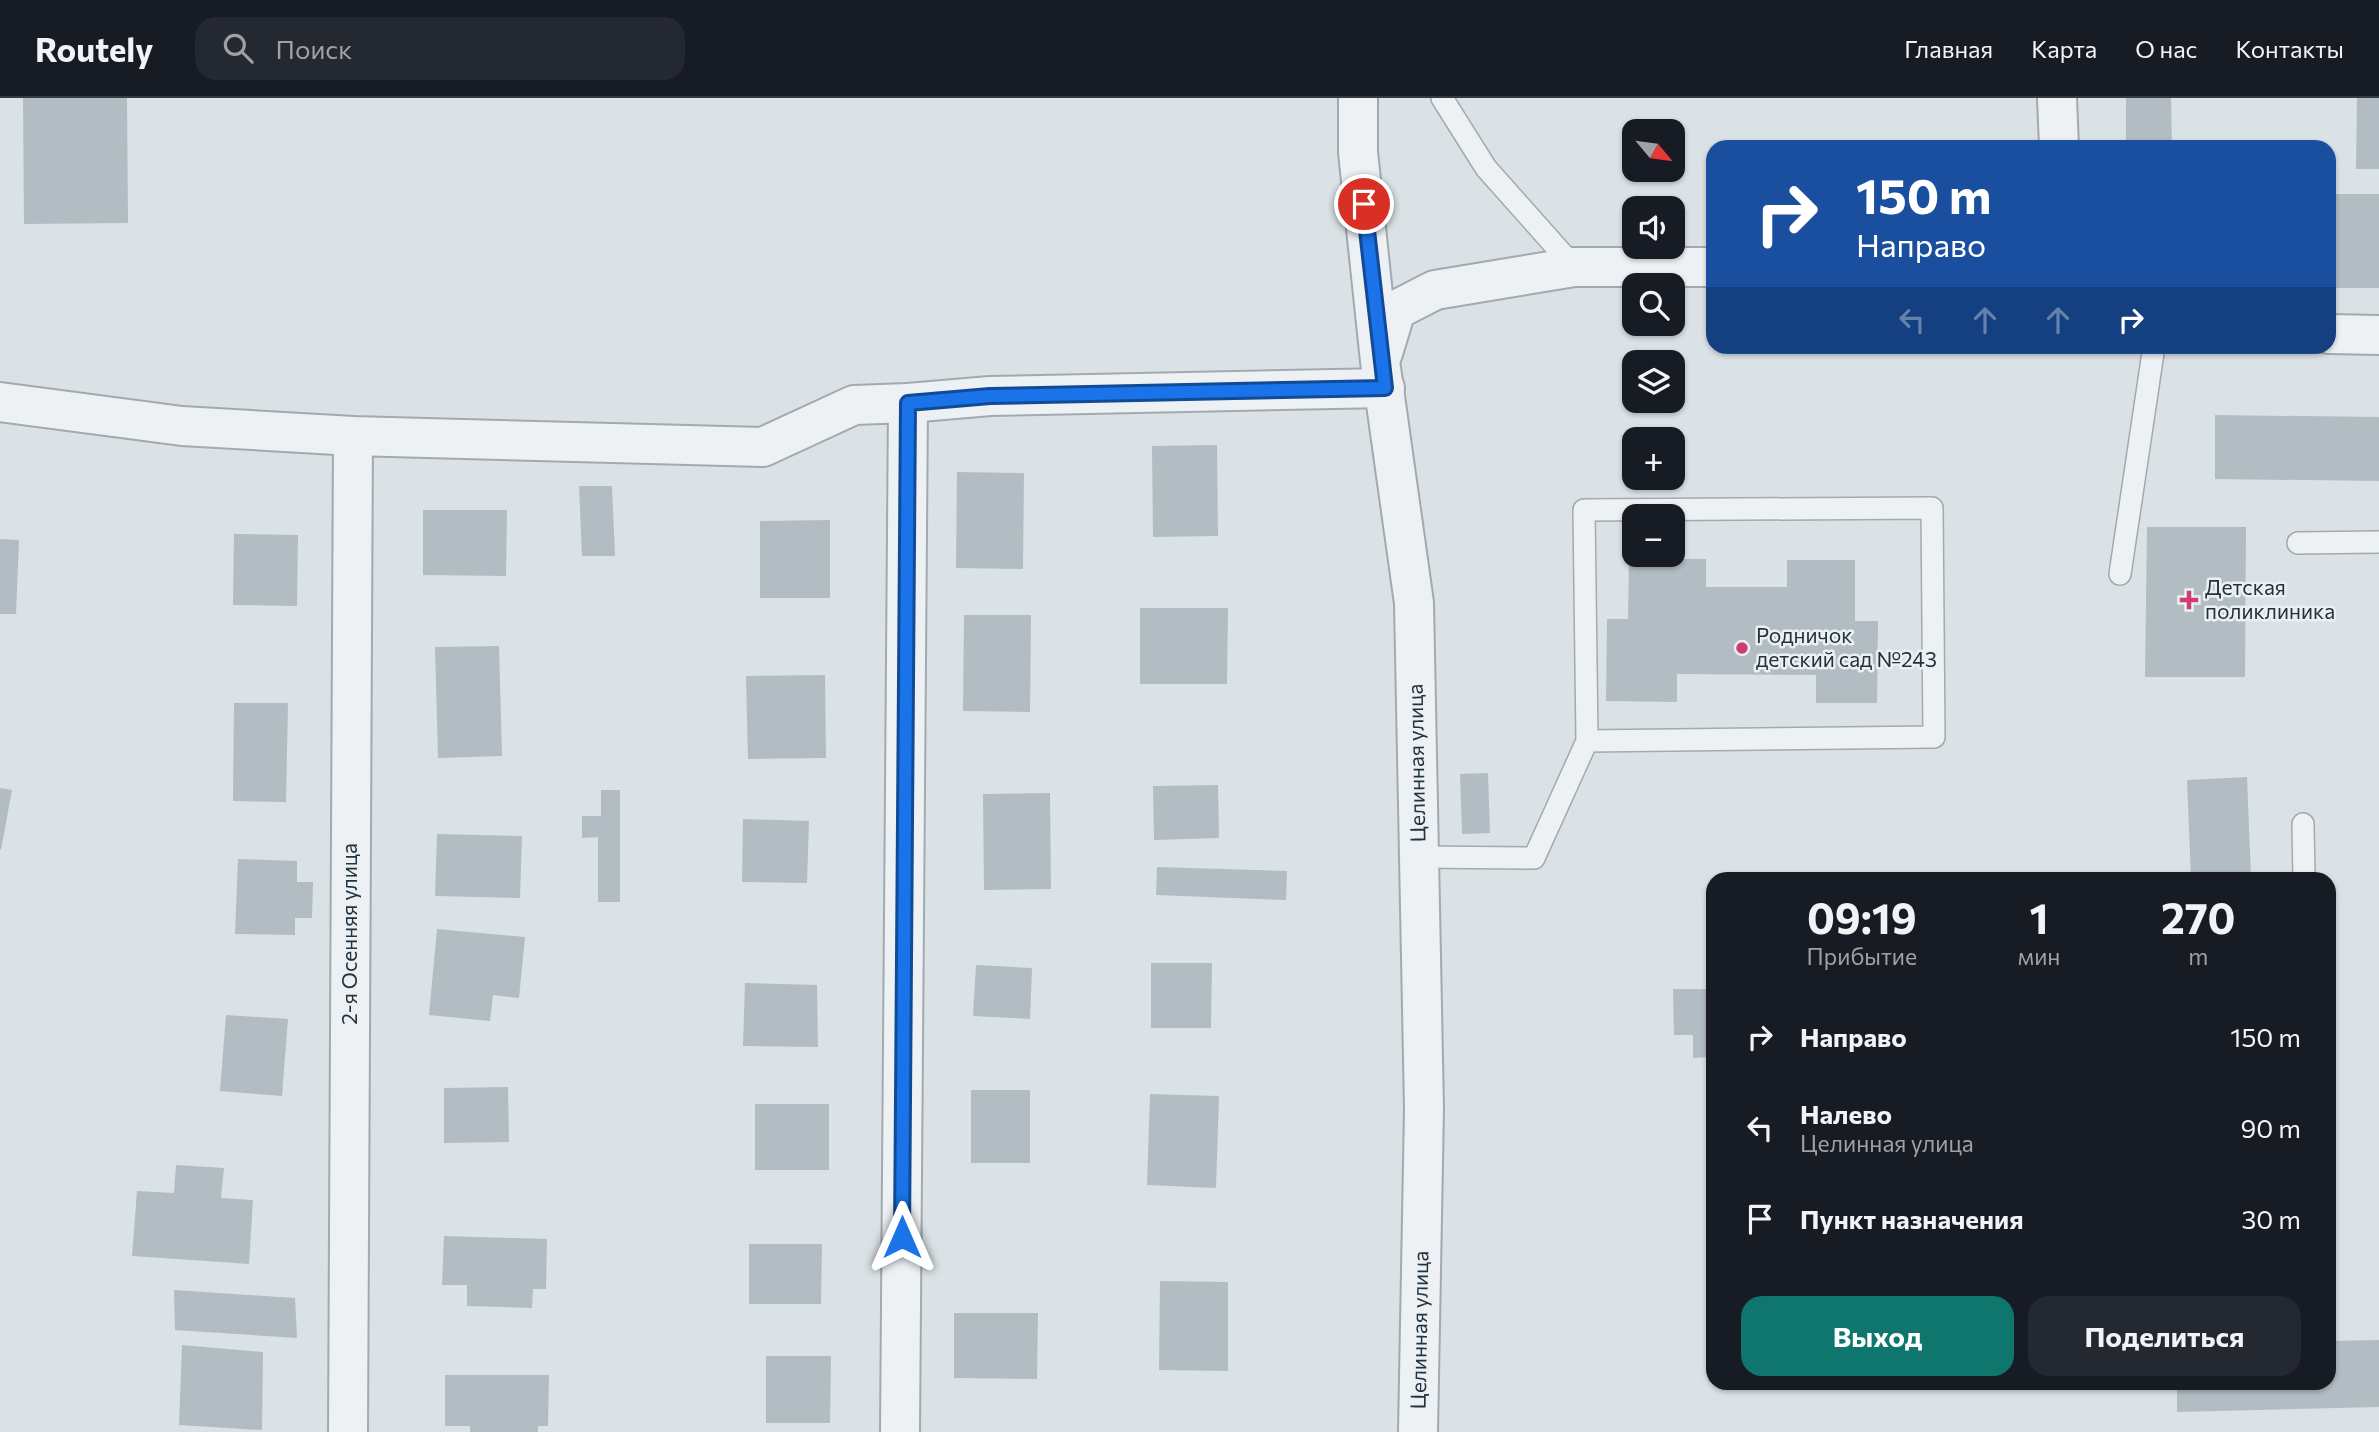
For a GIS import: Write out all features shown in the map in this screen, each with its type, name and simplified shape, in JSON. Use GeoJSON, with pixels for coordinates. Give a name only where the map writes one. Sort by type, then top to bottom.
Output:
{"type":"FeatureCollection","features":[{"type":"Feature","properties":{"kind":"street","name":"Целинная улица"},"geometry":{"type":"LineString","coordinates":[[1358,98],[1358,152],[1382,374],[1415,603],[1424,1109],[1418,1432]]}},
{"type":"Feature","properties":{"kind":"street"},"geometry":{"type":"LineString","coordinates":[[2057,98],[2059,140]]}},
{"type":"Feature","properties":{"kind":"street"},"geometry":{"type":"LineString","coordinates":[[0,402],[182,426],[352,436],[763,447],[853,405],[1382,374],[1396,310],[1435,290],[1574,267],[1706,267]]}},
{"type":"Feature","properties":{"kind":"street"},"geometry":{"type":"LineString","coordinates":[[2336,334],[2379,335]]}},
{"type":"Feature","properties":{"kind":"street"},"geometry":{"type":"LineString","coordinates":[[900,1432],[908,403]]}},
{"type":"Feature","properties":{"kind":"street","name":"2-я Осенняя улица"},"geometry":{"type":"LineString","coordinates":[[348,1432],[352,436]]}},
{"type":"Feature","properties":{"kind":"lane"},"geometry":{"type":"LineString","coordinates":[[1442,98],[1486,168],[1574,267]]}},
{"type":"Feature","properties":{"kind":"lane"},"geometry":{"type":"LineString","coordinates":[[2120,574],[2153,354]]}},
{"type":"Feature","properties":{"kind":"lane"},"geometry":{"type":"LineString","coordinates":[[1419,857],[1534,858],[1587,741],[1584,510],[1932,508],[1934,737],[1587,741]]}},
{"type":"Feature","properties":{"kind":"lane"},"geometry":{"type":"LineString","coordinates":[[2298,542],[2379,542]]}},
{"type":"Feature","properties":{"kind":"lane"},"geometry":{"type":"LineString","coordinates":[[2303,824],[2304,872]]}},
{"type":"Feature","properties":{"kind":"building"},"geometry":{"type":"Polygon","coordinates":[[[23,98],[127,98],[128,223],[24,224],[23,98]]]}},
{"type":"Feature","properties":{"kind":"building"},"geometry":{"type":"Polygon","coordinates":[[[2126,98],[2171,98],[2172,140],[2126,140],[2126,98]]]}},
{"type":"Feature","properties":{"kind":"building"},"geometry":{"type":"Polygon","coordinates":[[[2357,98],[2379,98],[2379,169],[2356,169],[2357,98]]]}},
{"type":"Feature","properties":{"kind":"building"},"geometry":{"type":"Polygon","coordinates":[[[2336,194],[2379,194],[2379,288],[2336,288],[2336,194]]]}},
{"type":"Feature","properties":{"kind":"building"},"geometry":{"type":"Polygon","coordinates":[[[2215,415],[2379,417],[2379,481],[2215,479],[2215,415]]]}},
{"type":"Feature","properties":{"kind":"building"},"geometry":{"type":"Polygon","coordinates":[[[1217,445],[1218,536],[1153,537],[1152,446],[1217,445]]]}},
{"type":"Feature","properties":{"kind":"building"},"geometry":{"type":"Polygon","coordinates":[[[957,472],[1024,473],[1023,569],[956,568],[957,472]]]}},
{"type":"Feature","properties":{"kind":"building"},"geometry":{"type":"Polygon","coordinates":[[[579,486],[612,486],[615,556],[582,556],[579,486]]]}},
{"type":"Feature","properties":{"kind":"building"},"geometry":{"type":"Polygon","coordinates":[[[423,510],[507,510],[506,576],[423,575],[423,510]]]}},
{"type":"Feature","properties":{"kind":"building"},"geometry":{"type":"Polygon","coordinates":[[[830,520],[830,598],[760,598],[760,521],[830,520]]]}},
{"type":"Feature","properties":{"kind":"building"},"geometry":{"type":"Polygon","coordinates":[[[2147,527],[2246,527],[2245,677],[2145,677],[2147,527]]]}},
{"type":"Feature","properties":{"kind":"building"},"geometry":{"type":"Polygon","coordinates":[[[234,534],[298,535],[297,606],[233,605],[234,534]]]}},
{"type":"Feature","properties":{"kind":"building"},"geometry":{"type":"Polygon","coordinates":[[[0,539],[19,540],[16,614],[0,614],[0,539]]]}},
{"type":"Feature","properties":{"kind":"building","name":"Родничок детский сад №243"},"geometry":{"type":"Polygon","coordinates":[[[1685,559],[1706,559],[1706,587],[1787,587],[1787,560],[1855,560],[1855,621],[1878,621],[1877,703],[1816,703],[1816,675],[1677,674],[1677,702],[1606,701],[1607,619],[1628,619],[1629,567],[1685,567],[1685,559]]]}},
{"type":"Feature","properties":{"kind":"building"},"geometry":{"type":"Polygon","coordinates":[[[1140,608],[1228,608],[1227,684],[1140,684],[1140,608]]]}},
{"type":"Feature","properties":{"kind":"building"},"geometry":{"type":"Polygon","coordinates":[[[964,615],[1031,615],[1030,712],[963,711],[964,615]]]}},
{"type":"Feature","properties":{"kind":"building"},"geometry":{"type":"Polygon","coordinates":[[[499,646],[502,756],[438,758],[435,647],[499,646]]]}},
{"type":"Feature","properties":{"kind":"building"},"geometry":{"type":"Polygon","coordinates":[[[825,675],[826,758],[748,759],[746,676],[825,675]]]}},
{"type":"Feature","properties":{"kind":"building"},"geometry":{"type":"Polygon","coordinates":[[[234,703],[288,703],[286,802],[233,801],[234,703]]]}},
{"type":"Feature","properties":{"kind":"building"},"geometry":{"type":"Polygon","coordinates":[[[1488,773],[1490,833],[1462,834],[1460,774],[1488,773]]]}},
{"type":"Feature","properties":{"kind":"building"},"geometry":{"type":"Polygon","coordinates":[[[2247,777],[2251,872],[2191,872],[2187,780],[2247,777]]]}},
{"type":"Feature","properties":{"kind":"building"},"geometry":{"type":"Polygon","coordinates":[[[1218,785],[1219,838],[1154,840],[1153,786],[1218,785]]]}},
{"type":"Feature","properties":{"kind":"building"},"geometry":{"type":"Polygon","coordinates":[[[0,788],[12,790],[1,850],[0,849],[0,788]]]}},
{"type":"Feature","properties":{"kind":"building"},"geometry":{"type":"Polygon","coordinates":[[[601,790],[620,790],[620,902],[598,902],[598,837],[582,838],[582,816],[601,816],[601,790]]]}},
{"type":"Feature","properties":{"kind":"building"},"geometry":{"type":"Polygon","coordinates":[[[1050,793],[1051,889],[984,890],[983,794],[1050,793]]]}},
{"type":"Feature","properties":{"kind":"building"},"geometry":{"type":"Polygon","coordinates":[[[743,819],[809,821],[807,883],[742,882],[743,819]]]}},
{"type":"Feature","properties":{"kind":"building"},"geometry":{"type":"Polygon","coordinates":[[[437,834],[522,836],[520,898],[435,896],[437,834]]]}},
{"type":"Feature","properties":{"kind":"building"},"geometry":{"type":"Polygon","coordinates":[[[238,859],[297,861],[297,882],[313,882],[312,918],[295,918],[295,935],[235,934],[238,859]]]}},
{"type":"Feature","properties":{"kind":"building"},"geometry":{"type":"Polygon","coordinates":[[[1157,867],[1287,871],[1286,900],[1156,895],[1157,867]]]}},
{"type":"Feature","properties":{"kind":"building"},"geometry":{"type":"Polygon","coordinates":[[[437,929],[525,937],[519,998],[493,995],[490,1021],[429,1015],[437,929]]]}},
{"type":"Feature","properties":{"kind":"building"},"geometry":{"type":"Polygon","coordinates":[[[1151,963],[1212,963],[1211,1028],[1151,1028],[1151,963]]]}},
{"type":"Feature","properties":{"kind":"building"},"geometry":{"type":"Polygon","coordinates":[[[976,965],[1032,968],[1030,1019],[973,1016],[976,965]]]}},
{"type":"Feature","properties":{"kind":"building"},"geometry":{"type":"Polygon","coordinates":[[[745,983],[817,985],[818,1047],[743,1046],[745,983]]]}},
{"type":"Feature","properties":{"kind":"building"},"geometry":{"type":"Polygon","coordinates":[[[1673,989],[1706,989],[1706,1057],[1693,1058],[1693,1035],[1674,1035],[1673,989]]]}},
{"type":"Feature","properties":{"kind":"building"},"geometry":{"type":"Polygon","coordinates":[[[226,1015],[288,1019],[282,1096],[220,1091],[226,1015]]]}},
{"type":"Feature","properties":{"kind":"building"},"geometry":{"type":"Polygon","coordinates":[[[508,1087],[509,1142],[444,1143],[444,1088],[508,1087]]]}},
{"type":"Feature","properties":{"kind":"building"},"geometry":{"type":"Polygon","coordinates":[[[971,1090],[1030,1090],[1030,1163],[971,1163],[971,1090]]]}},
{"type":"Feature","properties":{"kind":"building"},"geometry":{"type":"Polygon","coordinates":[[[1150,1094],[1219,1096],[1216,1188],[1147,1185],[1150,1094]]]}},
{"type":"Feature","properties":{"kind":"building"},"geometry":{"type":"Polygon","coordinates":[[[755,1104],[829,1104],[829,1170],[755,1170],[755,1104]]]}},
{"type":"Feature","properties":{"kind":"building"},"geometry":{"type":"Polygon","coordinates":[[[176,1165],[224,1168],[221,1198],[253,1200],[249,1264],[132,1256],[137,1191],[174,1193],[176,1165]]]}},
{"type":"Feature","properties":{"kind":"building"},"geometry":{"type":"Polygon","coordinates":[[[444,1236],[547,1239],[546,1289],[533,1289],[532,1308],[467,1306],[467,1285],[442,1285],[444,1236]]]}},
{"type":"Feature","properties":{"kind":"building"},"geometry":{"type":"Polygon","coordinates":[[[749,1244],[822,1244],[821,1304],[749,1304],[749,1244]]]}},
{"type":"Feature","properties":{"kind":"building"},"geometry":{"type":"Polygon","coordinates":[[[1160,1281],[1228,1282],[1228,1371],[1159,1370],[1160,1281]]]}},
{"type":"Feature","properties":{"kind":"building"},"geometry":{"type":"Polygon","coordinates":[[[174,1290],[295,1298],[297,1338],[175,1330],[174,1290]]]}},
{"type":"Feature","properties":{"kind":"building"},"geometry":{"type":"Polygon","coordinates":[[[954,1313],[1038,1313],[1037,1379],[954,1378],[954,1313]]]}},
{"type":"Feature","properties":{"kind":"building"},"geometry":{"type":"Polygon","coordinates":[[[2379,1340],[2379,1407],[2177,1412],[2177,1390],[2336,1390],[2336,1341],[2379,1340]]]}},
{"type":"Feature","properties":{"kind":"building"},"geometry":{"type":"Polygon","coordinates":[[[182,1345],[263,1352],[262,1430],[179,1425],[182,1345]]]}},
{"type":"Feature","properties":{"kind":"building"},"geometry":{"type":"Polygon","coordinates":[[[766,1356],[831,1356],[830,1423],[766,1423],[766,1356]]]}},
{"type":"Feature","properties":{"kind":"building"},"geometry":{"type":"Polygon","coordinates":[[[445,1375],[549,1375],[548,1426],[538,1426],[538,1432],[470,1432],[470,1426],[445,1426],[445,1375]]]}},
{"type":"Feature","properties":{"kind":"place","name":"Детская поликлиника"},"geometry":{"type":"Point","coordinates":[2189,600]}},
{"type":"Feature","properties":{"kind":"place","name":"Родничок детский сад №243"},"geometry":{"type":"Point","coordinates":[1742,648]}},
{"type":"Feature","properties":{"kind":"route"},"geometry":{"type":"LineString","coordinates":[[902,1237],[908,403],[990,396],[1385,388],[1364,204]]}}]}
